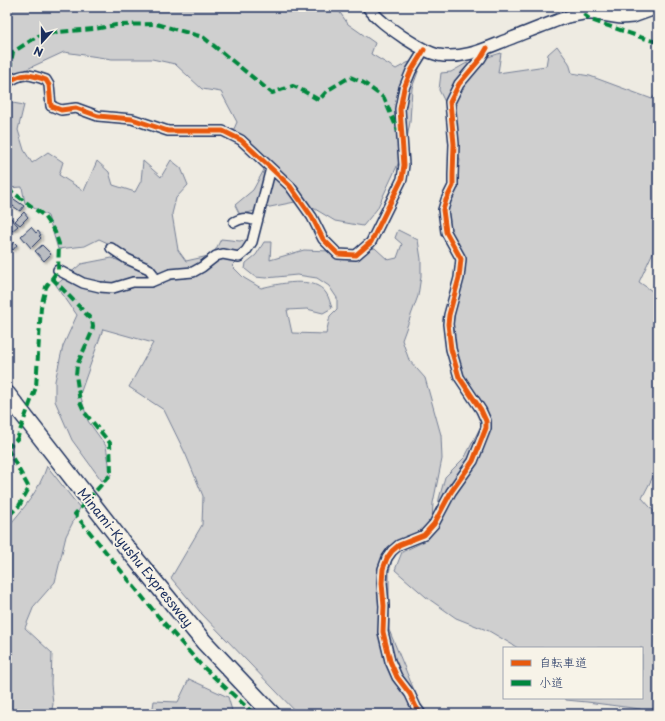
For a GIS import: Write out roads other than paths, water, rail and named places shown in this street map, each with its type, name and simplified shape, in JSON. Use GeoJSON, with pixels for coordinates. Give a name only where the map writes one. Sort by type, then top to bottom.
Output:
{"type":"FeatureCollection","features":[{"type":"Feature","properties":{"kind":"highway","name":"Minami-Kyushu Expressway"},"geometry":{"type":"LineString","coordinates":[[7,394],[126,547],[199,636],[256,699],[272,714]]}},
{"type":"Feature","properties":{"kind":"street"},"geometry":{"type":"LineString","coordinates":[[368,7],[372,13],[388,26],[424,50],[436,54],[459,56],[477,52],[567,17],[583,14],[596,14],[621,18],[633,17],[658,8]]}},
{"type":"Feature","properties":{"kind":"street"},"geometry":{"type":"LineString","coordinates":[[421,714],[410,694],[397,677],[390,661],[384,632],[382,583],[383,569],[392,550],[399,545],[424,535],[434,524],[451,492],[473,461],[486,428],[486,421],[477,403],[459,377],[451,350],[448,324],[459,278],[461,258],[446,232],[443,210],[453,186],[454,144],[450,102],[459,84],[481,58],[487,48]]}},
{"type":"Feature","properties":{"kind":"street"},"geometry":{"type":"LineString","coordinates":[[7,83],[16,76],[29,74],[46,80],[49,85],[51,106],[61,110],[76,108],[98,116],[132,119],[168,131],[223,131],[241,140],[290,186],[312,217],[323,240],[338,254],[356,255],[371,242],[402,179],[404,165],[400,109],[404,88],[411,71],[424,50]]}},
{"type":"Feature","properties":{"kind":"street"},"geometry":{"type":"LineString","coordinates":[[58,270],[83,283],[100,288],[113,288],[133,282],[154,281],[170,274],[193,272],[216,256],[223,254],[239,257],[246,251],[252,242],[256,221],[271,168]]}},
{"type":"Feature","properties":{"kind":"street"},"geometry":{"type":"LineString","coordinates":[[234,222],[242,218],[248,218],[256,221]]}},
{"type":"Feature","properties":{"kind":"street"},"geometry":{"type":"LineString","coordinates":[[111,248],[127,259],[149,269],[153,274],[154,281]]}}]}
